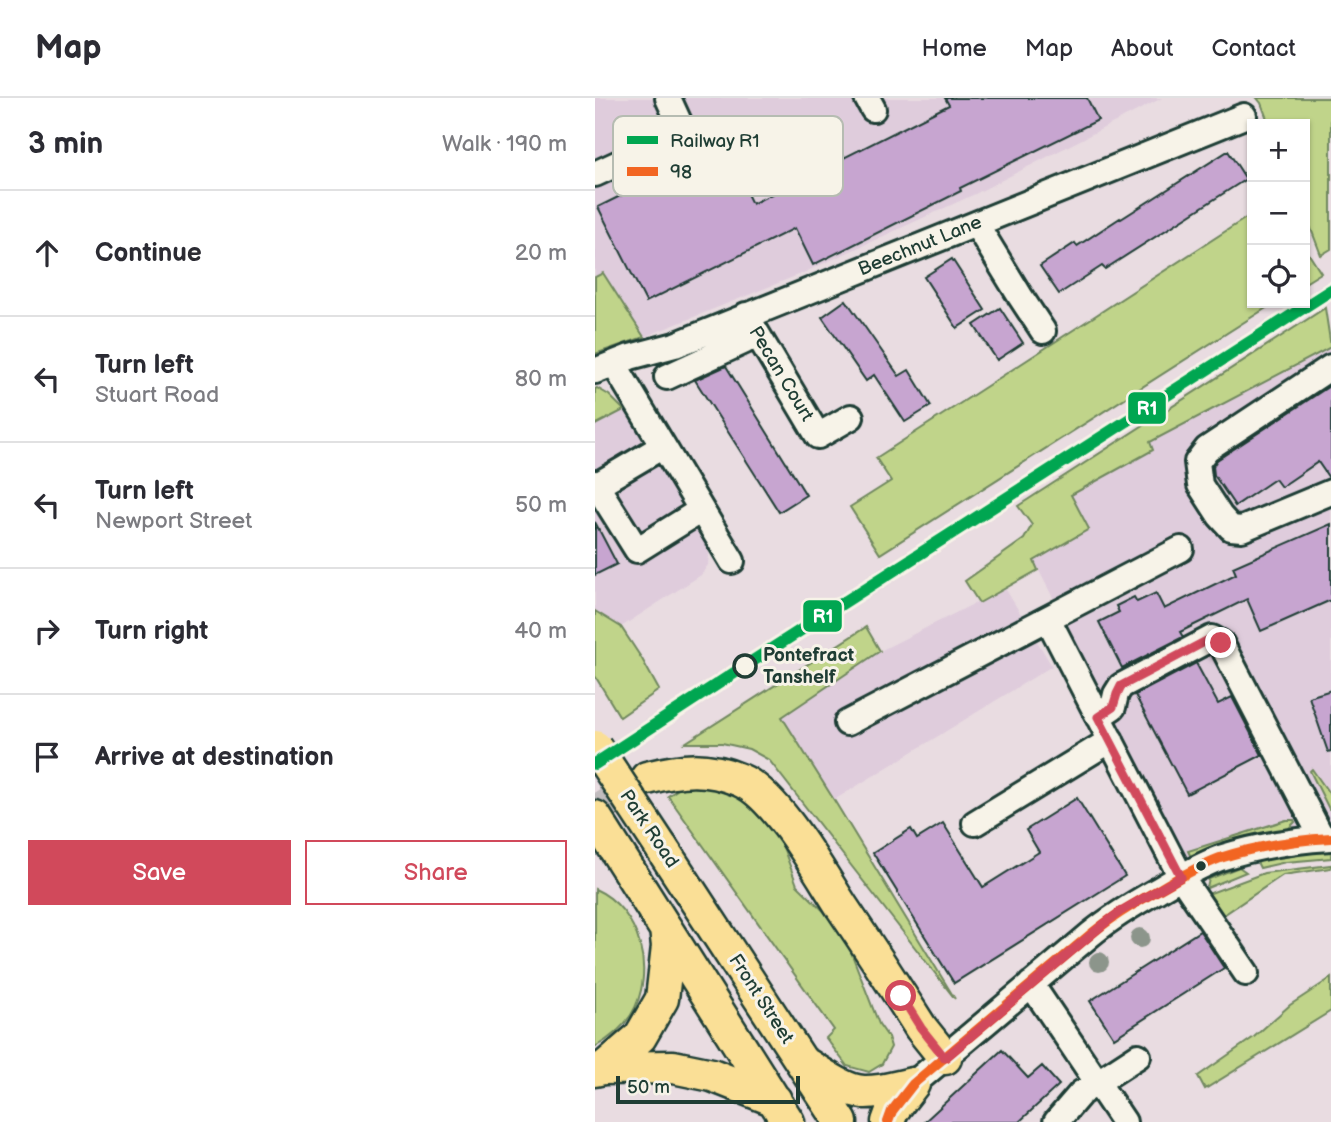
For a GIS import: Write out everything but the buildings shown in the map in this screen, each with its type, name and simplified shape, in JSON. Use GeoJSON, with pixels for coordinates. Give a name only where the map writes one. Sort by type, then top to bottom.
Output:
{"type":"FeatureCollection","features":[{"type":"Feature","properties":{"kind":"main road","name":"Park Road"},"geometry":{"type":"LineString","coordinates":[[595,747],[703,911]]}},
{"type":"Feature","properties":{"kind":"main road"},"geometry":{"type":"LineString","coordinates":[[647,778],[677,771],[711,771],[743,780],[767,799],[792,830],[921,1028],[945,1058]]}},
{"type":"Feature","properties":{"kind":"main road","name":"Park Road"},"geometry":{"type":"LineString","coordinates":[[595,817],[666,929]]}},
{"type":"Feature","properties":{"kind":"main road","name":"Front Street"},"geometry":{"type":"LineString","coordinates":[[703,911],[841,1122]]}},
{"type":"Feature","properties":{"kind":"main road"},"geometry":{"type":"LineString","coordinates":[[600,1069],[640,1037],[662,999],[668,946],[666,929]]}},
{"type":"Feature","properties":{"kind":"main road"},"geometry":{"type":"LineString","coordinates":[[666,929],[782,1111]]}},
{"type":"Feature","properties":{"kind":"main road"},"geometry":{"type":"LineString","coordinates":[[802,1062],[842,1086],[861,1092],[913,1084]]}},
{"type":"Feature","properties":{"kind":"main road"},"geometry":{"type":"LineString","coordinates":[[600,1069],[673,1067],[712,1075],[782,1111]]}},
{"type":"Feature","properties":{"kind":"main road"},"geometry":{"type":"LineString","coordinates":[[888,1122],[892,1111],[913,1084]]}},
{"type":"Feature","properties":{"kind":"street"},"geometry":{"type":"LineString","coordinates":[[668,98],[676,116]]}},
{"type":"Feature","properties":{"kind":"street","name":"Beechnut Lane"},"geometry":{"type":"LineString","coordinates":[[604,367],[630,357],[751,325],[976,224],[1244,116]]}},
{"type":"Feature","properties":{"kind":"street"},"geometry":{"type":"LineString","coordinates":[[595,174],[613,166]]}},
{"type":"Feature","properties":{"kind":"street"},"geometry":{"type":"LineString","coordinates":[[976,224],[1028,291],[1043,331]]}},
{"type":"Feature","properties":{"kind":"street"},"geometry":{"type":"LineString","coordinates":[[667,377],[751,325]]}},
{"type":"Feature","properties":{"kind":"street","name":"Pecan Court"},"geometry":{"type":"LineString","coordinates":[[751,325],[818,436],[851,417]]}},
{"type":"Feature","properties":{"kind":"street"},"geometry":{"type":"LineString","coordinates":[[604,367],[663,446],[732,561]]}},
{"type":"Feature","properties":{"kind":"street"},"geometry":{"type":"LineString","coordinates":[[1331,367],[1207,449],[1197,462],[1199,485],[1231,528],[1242,529],[1331,492]]}},
{"type":"Feature","properties":{"kind":"street"},"geometry":{"type":"LineString","coordinates":[[663,446],[596,484],[637,550],[701,510]]}},
{"type":"Feature","properties":{"kind":"street"},"geometry":{"type":"LineString","coordinates":[[847,723],[1181,549]]}},
{"type":"Feature","properties":{"kind":"street"},"geometry":{"type":"LineString","coordinates":[[1048,619],[1181,877],[1246,973]]}},
{"type":"Feature","properties":{"kind":"street"},"geometry":{"type":"LineString","coordinates":[[1098,717],[1113,707],[1121,686],[1212,638],[1221,643],[1321,832],[1327,838]]}},
{"type":"Feature","properties":{"kind":"street"},"geometry":{"type":"LineString","coordinates":[[975,823],[1111,740]]}},
{"type":"Feature","properties":{"kind":"street"},"geometry":{"type":"LineString","coordinates":[[913,1084],[1113,917],[1181,877],[1220,859],[1254,850],[1327,838]]}},
{"type":"Feature","properties":{"kind":"street"},"geometry":{"type":"LineString","coordinates":[[1031,984],[1124,1122]]}},
{"type":"Feature","properties":{"kind":"street"},"geometry":{"type":"LineString","coordinates":[[1056,1122],[1080,1093],[1138,1056]]}},
{"type":"Feature","properties":{"kind":"shaded area"},"geometry":{"type":"Polygon","coordinates":[[[595,98],[1162,98],[975,194],[803,273],[644,337],[604,273],[595,277],[595,98]]]}},
{"type":"Feature","properties":{"kind":"shaded area"},"geometry":{"type":"Polygon","coordinates":[[[1331,347],[1331,824],[1268,832],[1189,862],[1161,814],[1034,561],[1089,529],[1071,495],[1153,450],[1150,442],[1331,347]]]}},
{"type":"Feature","properties":{"kind":"shaded area"},"geometry":{"type":"Polygon","coordinates":[[[624,410],[705,538],[709,553],[708,565],[701,575],[621,627],[595,611],[595,425],[624,410]]]}},
{"type":"Feature","properties":{"kind":"shaded area"},"geometry":{"type":"Polygon","coordinates":[[[1005,588],[1052,666],[834,800],[782,717],[880,651],[1005,588]]]}},
{"type":"Feature","properties":{"kind":"green space"},"geometry":{"type":"Polygon","coordinates":[[[1257,98],[1331,98],[1331,249],[1321,255],[1310,226],[1310,119],[1267,119],[1257,98]]]}},
{"type":"Feature","properties":{"kind":"green space"},"geometry":{"type":"Polygon","coordinates":[[[1247,217],[1247,308],[1266,308],[880,554],[850,507],[891,481],[876,458],[1247,217]]]}},
{"type":"Feature","properties":{"kind":"green space"},"geometry":{"type":"Polygon","coordinates":[[[1310,256],[1321,273],[1310,280],[1310,256]]]}},
{"type":"Feature","properties":{"kind":"green space"},"geometry":{"type":"Polygon","coordinates":[[[603,273],[644,337],[595,354],[595,277],[603,273]]]}},
{"type":"Feature","properties":{"kind":"green space"},"geometry":{"type":"Polygon","coordinates":[[[1325,308],[1331,347],[1150,442],[1153,450],[1071,495],[1089,529],[1034,561],[1038,570],[979,603],[965,581],[1024,539],[1032,525],[1018,506],[1325,308]]]}},
{"type":"Feature","properties":{"kind":"green space"},"geometry":{"type":"Polygon","coordinates":[[[595,389],[609,395],[624,410],[595,425],[595,389]]]}},
{"type":"Feature","properties":{"kind":"green space"},"geometry":{"type":"Polygon","coordinates":[[[595,611],[621,627],[659,690],[620,717],[595,676],[595,611]]]}},
{"type":"Feature","properties":{"kind":"green space"},"geometry":{"type":"Polygon","coordinates":[[[866,627],[880,651],[782,717],[955,999],[769,760],[749,749],[722,743],[685,743],[866,627]]]}},
{"type":"Feature","properties":{"kind":"green space"},"geometry":{"type":"Polygon","coordinates":[[[1312,769],[1331,796],[1331,809],[1310,771],[1312,769]]]}},
{"type":"Feature","properties":{"kind":"green space"},"geometry":{"type":"Polygon","coordinates":[[[693,779],[729,785],[780,839],[797,885],[842,929],[879,1024],[891,1047],[882,1064],[869,1072],[847,1066],[826,1038],[834,1030],[668,796],[693,779]]]}},
{"type":"Feature","properties":{"kind":"green space"},"geometry":{"type":"Polygon","coordinates":[[[1286,820],[1295,822],[1288,829],[1268,832],[1191,857],[1188,851],[1286,820]]]}},
{"type":"Feature","properties":{"kind":"green space"},"geometry":{"type":"Polygon","coordinates":[[[1331,849],[1331,858],[1286,862],[1260,868],[1257,862],[1292,853],[1331,849]]]}},
{"type":"Feature","properties":{"kind":"green space"},"geometry":{"type":"Polygon","coordinates":[[[1331,865],[1331,868],[1283,875],[1219,918],[1205,895],[1264,873],[1331,865]]]}},
{"type":"Feature","properties":{"kind":"green space"},"geometry":{"type":"Polygon","coordinates":[[[1239,867],[1246,872],[1207,888],[1209,879],[1239,867]]]}},
{"type":"Feature","properties":{"kind":"green space"},"geometry":{"type":"Polygon","coordinates":[[[595,889],[611,898],[633,927],[640,944],[643,980],[639,998],[624,1025],[595,1047],[595,889]]]}},
{"type":"Feature","properties":{"kind":"green space"},"geometry":{"type":"Polygon","coordinates":[[[1331,978],[1331,1011],[1205,1089],[1198,1076],[1254,1037],[1290,1005],[1331,978]]]}},
{"type":"Feature","properties":{"kind":"tunnel"},"geometry":{"type":"LineString","coordinates":[[595,811],[647,778]]}},
{"type":"Feature","properties":{"kind":"rail line","name":"R1"},"geometry":{"type":"LineString","coordinates":[[595,764],[1331,290]]}},
{"type":"Feature","properties":{"kind":"transit line","name":"98"},"geometry":{"type":"LineString","coordinates":[[888,1122],[892,1111],[913,1084],[1091,934],[1124,910],[1220,858],[1275,845],[1331,838]]}},
{"type":"Feature","properties":{"kind":"place","name":"Pontefract Tanshelf"},"geometry":{"type":"Point","coordinates":[745,666]}},
{"type":"Feature","properties":{"kind":"route"},"geometry":{"type":"LineString","coordinates":[[901,996],[921,1028],[945,1058],[1105,923],[1181,877],[1098,717],[1113,707],[1121,686],[1212,638],[1221,643]]}}]}
